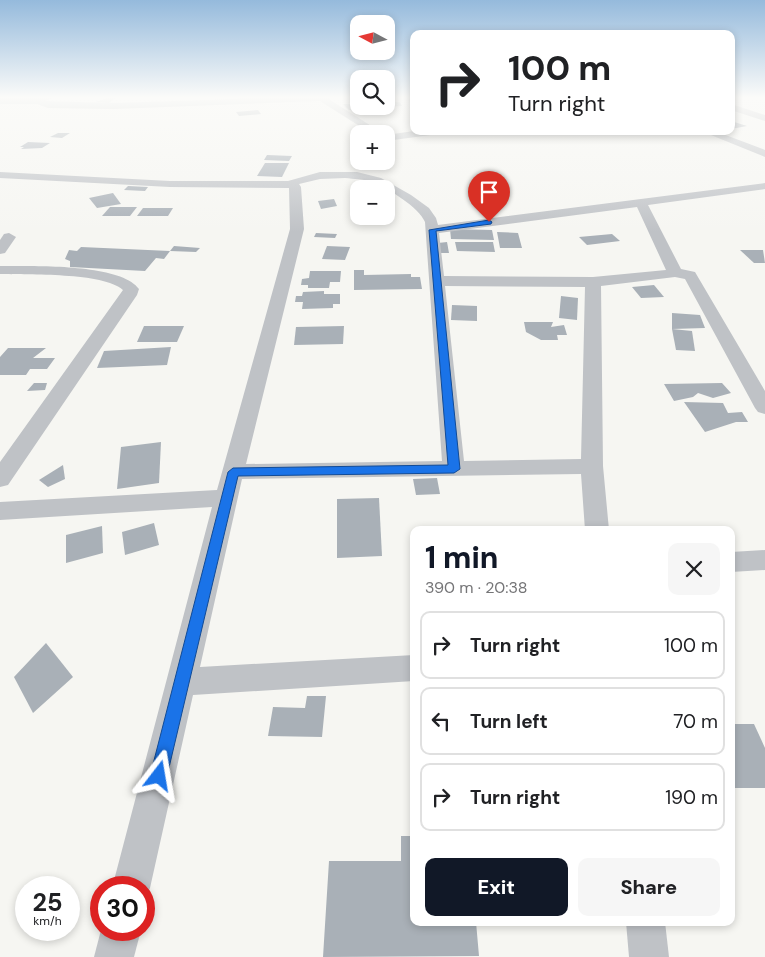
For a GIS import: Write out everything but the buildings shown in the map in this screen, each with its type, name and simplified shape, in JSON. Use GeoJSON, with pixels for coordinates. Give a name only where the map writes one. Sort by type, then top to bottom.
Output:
{"type":"FeatureCollection","features":[{"type":"Feature","properties":{"kind":"street"},"geometry":{"type":"LineString","coordinates":[[736,143],[765,154]]}},
{"type":"Feature","properties":{"kind":"street"},"geometry":{"type":"LineString","coordinates":[[0,175],[170,184],[290,184],[306,178],[346,175],[376,180],[424,209],[429,216],[432,230],[454,469]]}},
{"type":"Feature","properties":{"kind":"street"},"geometry":{"type":"LineString","coordinates":[[134,876],[226,498],[297,229],[295,187],[290,184]]}},
{"type":"Feature","properties":{"kind":"street"},"geometry":{"type":"LineString","coordinates":[[432,230],[765,186]]}},
{"type":"Feature","properties":{"kind":"street"},"geometry":{"type":"LineString","coordinates":[[641,203],[675,273]]}},
{"type":"Feature","properties":{"kind":"street"},"geometry":{"type":"LineString","coordinates":[[0,250],[9,237]]}},
{"type":"Feature","properties":{"kind":"street"},"geometry":{"type":"LineString","coordinates":[[0,270],[48,271],[98,276],[123,281],[131,289],[0,479]]}},
{"type":"Feature","properties":{"kind":"street"},"geometry":{"type":"LineString","coordinates":[[437,281],[593,282],[675,273],[690,275],[765,408]]}},
{"type":"Feature","properties":{"kind":"street"},"geometry":{"type":"LineString","coordinates":[[593,282],[592,466],[597,526]]}},
{"type":"Feature","properties":{"kind":"street"},"geometry":{"type":"LineString","coordinates":[[233,472],[592,466]]}},
{"type":"Feature","properties":{"kind":"street"},"geometry":{"type":"LineString","coordinates":[[0,511],[226,498]]}},
{"type":"Feature","properties":{"kind":"street"},"geometry":{"type":"LineString","coordinates":[[735,562],[765,560]]}},
{"type":"Feature","properties":{"kind":"street"},"geometry":{"type":"LineString","coordinates":[[182,682],[410,668]]}},
{"type":"Feature","properties":{"kind":"street"},"geometry":{"type":"LineString","coordinates":[[645,926],[649,957]]}},
{"type":"Feature","properties":{"kind":"street"},"geometry":{"type":"LineString","coordinates":[[114,957],[118,941]]}},
{"type":"Feature","properties":{"kind":"route"},"geometry":{"type":"LineString","coordinates":[[159,776],[233,472],[454,469],[432,230],[489,222]]}}]}
